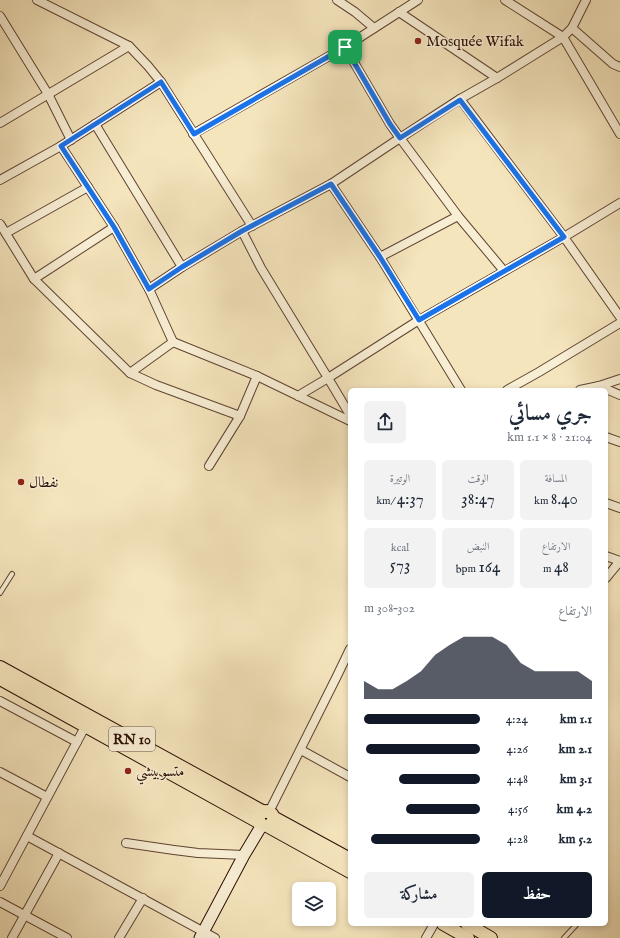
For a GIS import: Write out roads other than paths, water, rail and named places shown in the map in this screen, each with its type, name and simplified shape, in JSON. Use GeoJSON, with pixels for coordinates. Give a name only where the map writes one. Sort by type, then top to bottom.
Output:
{"type":"FeatureCollection","features":[{"type":"Feature","properties":{"kind":"main road","name":"RN 10"},"geometry":{"type":"LineString","coordinates":[[0,667],[88,722]]}},
{"type":"Feature","properties":{"kind":"main road","name":"RN 10"},"geometry":{"type":"LineString","coordinates":[[0,679],[88,722],[266,819],[348,858]]}},
{"type":"Feature","properties":{"kind":"main road","name":"RN 10"},"geometry":{"type":"LineString","coordinates":[[266,819],[348,871]]}},
{"type":"Feature","properties":{"kind":"main road"},"geometry":{"type":"LineString","coordinates":[[202,935],[244,856],[266,819]]}},
{"type":"Feature","properties":{"kind":"main road"},"geometry":{"type":"LineString","coordinates":[[447,926],[468,938]]}},
{"type":"Feature","properties":{"kind":"main road"},"geometry":{"type":"LineString","coordinates":[[470,926],[491,938]]}},
{"type":"Feature","properties":{"kind":"street"},"geometry":{"type":"LineString","coordinates":[[37,0],[130,46],[161,82],[252,226]]}},
{"type":"Feature","properties":{"kind":"street"},"geometry":{"type":"LineString","coordinates":[[337,0],[355,12],[374,28]]}},
{"type":"Feature","properties":{"kind":"street"},"geometry":{"type":"LineString","coordinates":[[194,134],[345,47],[418,0]]}},
{"type":"Feature","properties":{"kind":"street"},"geometry":{"type":"LineString","coordinates":[[505,0],[563,37],[620,134]]}},
{"type":"Feature","properties":{"kind":"street"},"geometry":{"type":"LineString","coordinates":[[149,289],[182,267],[242,231],[331,184],[400,138],[563,37],[572,28],[586,0]]}},
{"type":"Feature","properties":{"kind":"street"},"geometry":{"type":"LineString","coordinates":[[399,12],[497,78]]}},
{"type":"Feature","properties":{"kind":"street"},"geometry":{"type":"LineString","coordinates":[[0,16],[48,94],[71,140]]}},
{"type":"Feature","properties":{"kind":"street"},"geometry":{"type":"LineString","coordinates":[[572,28],[613,64],[620,66]]}},
{"type":"Feature","properties":{"kind":"street"},"geometry":{"type":"LineString","coordinates":[[0,123],[130,46]]}},
{"type":"Feature","properties":{"kind":"street"},"geometry":{"type":"LineString","coordinates":[[345,47],[390,124],[458,216],[504,271]]}},
{"type":"Feature","properties":{"kind":"street"},"geometry":{"type":"LineString","coordinates":[[0,180],[71,140],[161,82]]}},
{"type":"Feature","properties":{"kind":"street"},"geometry":{"type":"LineString","coordinates":[[460,100],[564,237],[620,317]]}},
{"type":"Feature","properties":{"kind":"street"},"geometry":{"type":"LineString","coordinates":[[95,124],[182,267]]}},
{"type":"Feature","properties":{"kind":"street"},"geometry":{"type":"LineString","coordinates":[[61,146],[114,227],[149,289],[173,342],[257,376],[348,420]]}},
{"type":"Feature","properties":{"kind":"street"},"geometry":{"type":"LineString","coordinates":[[331,184],[380,257],[460,388]]}},
{"type":"Feature","properties":{"kind":"street"},"geometry":{"type":"LineString","coordinates":[[6,234],[88,187]]}},
{"type":"Feature","properties":{"kind":"street"},"geometry":{"type":"LineString","coordinates":[[298,396],[419,320],[564,237],[620,202]]}},
{"type":"Feature","properties":{"kind":"street"},"geometry":{"type":"LineString","coordinates":[[380,257],[458,216]]}},
{"type":"Feature","properties":{"kind":"street"},"geometry":{"type":"LineString","coordinates":[[0,224],[34,279],[130,373],[156,385],[240,416]]}},
{"type":"Feature","properties":{"kind":"street"},"geometry":{"type":"LineString","coordinates":[[34,279],[114,227]]}},
{"type":"Feature","properties":{"kind":"street"},"geometry":{"type":"LineString","coordinates":[[242,231],[261,268],[348,412]]}},
{"type":"Feature","properties":{"kind":"street"},"geometry":{"type":"LineString","coordinates":[[511,388],[620,323]]}},
{"type":"Feature","properties":{"kind":"street"},"geometry":{"type":"LineString","coordinates":[[130,373],[173,342]]}},
{"type":"Feature","properties":{"kind":"street"},"geometry":{"type":"LineString","coordinates":[[210,466],[240,416],[257,376]]}},
{"type":"Feature","properties":{"kind":"street"},"geometry":{"type":"LineString","coordinates":[[590,388],[620,379]]}},
{"type":"Feature","properties":{"kind":"street"},"geometry":{"type":"LineString","coordinates":[[599,386],[604,388]]}},
{"type":"Feature","properties":{"kind":"street"},"geometry":{"type":"LineString","coordinates":[[608,390],[620,395]]}},
{"type":"Feature","properties":{"kind":"street"},"geometry":{"type":"LineString","coordinates":[[608,438],[620,442]]}},
{"type":"Feature","properties":{"kind":"street"},"geometry":{"type":"LineString","coordinates":[[608,504],[620,508]]}},
{"type":"Feature","properties":{"kind":"street"},"geometry":{"type":"LineString","coordinates":[[608,557],[620,561],[608,576]]}},
{"type":"Feature","properties":{"kind":"street"},"geometry":{"type":"LineString","coordinates":[[266,819],[348,654]]}},
{"type":"Feature","properties":{"kind":"street"},"geometry":{"type":"LineString","coordinates":[[0,701],[77,742]]}},
{"type":"Feature","properties":{"kind":"street"},"geometry":{"type":"LineString","coordinates":[[0,886],[88,722]]}},
{"type":"Feature","properties":{"kind":"street"},"geometry":{"type":"LineString","coordinates":[[301,750],[348,776]]}},
{"type":"Feature","properties":{"kind":"street"},"geometry":{"type":"LineString","coordinates":[[0,772],[47,798]]}},
{"type":"Feature","properties":{"kind":"street"},"geometry":{"type":"LineString","coordinates":[[27,836],[143,898],[202,935],[215,938]]}},
{"type":"Feature","properties":{"kind":"street"},"geometry":{"type":"LineString","coordinates":[[126,843],[174,850],[244,856]]}},
{"type":"Feature","properties":{"kind":"street"},"geometry":{"type":"LineString","coordinates":[[12,938],[59,853]]}},
{"type":"Feature","properties":{"kind":"street"},"geometry":{"type":"LineString","coordinates":[[120,938],[143,898]]}},
{"type":"Feature","properties":{"kind":"street"},"geometry":{"type":"LineString","coordinates":[[0,902],[66,938]]}},
{"type":"Feature","properties":{"kind":"street"},"geometry":{"type":"LineString","coordinates":[[426,938],[433,926]]}},
{"type":"Feature","properties":{"kind":"lane"},"geometry":{"type":"LineString","coordinates":[[0,593],[12,574]]}},
{"type":"Feature","properties":{"kind":"lane"},"geometry":{"type":"LineString","coordinates":[[564,938],[575,926]]}},
{"type":"Feature","properties":{"kind":"place","name":"Mosquée Wifak"},"geometry":{"type":"Point","coordinates":[418,41]}},
{"type":"Feature","properties":{"kind":"place","name":"نفطال"},"geometry":{"type":"Point","coordinates":[21,482]}},
{"type":"Feature","properties":{"kind":"place","name":"متسوبيشي"},"geometry":{"type":"Point","coordinates":[128,771]}}]}
